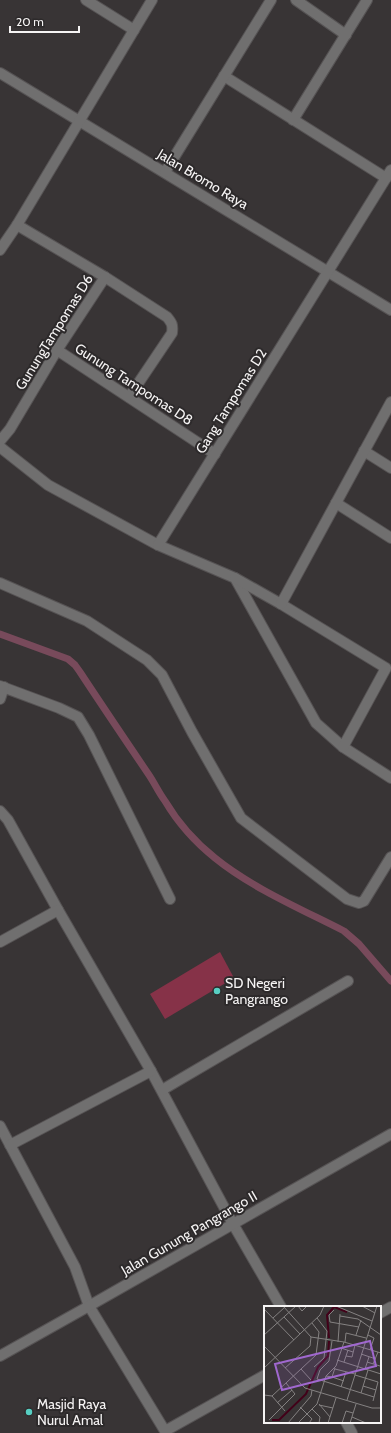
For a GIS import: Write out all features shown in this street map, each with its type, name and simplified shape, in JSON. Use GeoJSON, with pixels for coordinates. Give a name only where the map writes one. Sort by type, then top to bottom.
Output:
{"type":"FeatureCollection","features":[{"type":"Feature","properties":{"kind":"street"},"geometry":{"type":"LineString","coordinates":[[86,0],[134,30]]}},
{"type":"Feature","properties":{"kind":"street"},"geometry":{"type":"LineString","coordinates":[[0,250],[17,225],[152,0]]}},
{"type":"Feature","properties":{"kind":"street"},"geometry":{"type":"LineString","coordinates":[[165,172],[271,0]]}},
{"type":"Feature","properties":{"kind":"street"},"geometry":{"type":"LineString","coordinates":[[296,0],[346,35]]}},
{"type":"Feature","properties":{"kind":"street"},"geometry":{"type":"LineString","coordinates":[[293,120],[367,0]]}},
{"type":"Feature","properties":{"kind":"street","name":"Jalan Bromo Raya"},"geometry":{"type":"LineString","coordinates":[[0,73],[391,310]]}},
{"type":"Feature","properties":{"kind":"street"},"geometry":{"type":"LineString","coordinates":[[224,76],[293,120],[389,174]]}},
{"type":"Feature","properties":{"kind":"street","name":"Gang Tampomas D2"},"geometry":{"type":"LineString","coordinates":[[158,544],[389,174]]}},
{"type":"Feature","properties":{"kind":"street"},"geometry":{"type":"LineString","coordinates":[[17,225],[105,277],[167,317],[173,326],[172,333],[129,397]]}},
{"type":"Feature","properties":{"kind":"street","name":"GunungTampomas D6"},"geometry":{"type":"LineString","coordinates":[[0,441],[10,429],[57,350],[105,277]]}},
{"type":"Feature","properties":{"kind":"street","name":"Gunung Tampomas D8"},"geometry":{"type":"LineString","coordinates":[[57,350],[215,454]]}},
{"type":"Feature","properties":{"kind":"street"},"geometry":{"type":"LineString","coordinates":[[281,604],[391,402]]}},
{"type":"Feature","properties":{"kind":"street"},"geometry":{"type":"LineString","coordinates":[[0,446],[48,485],[158,544],[235,578],[389,664],[343,747]]}},
{"type":"Feature","properties":{"kind":"street"},"geometry":{"type":"LineString","coordinates":[[364,451],[391,468]]}},
{"type":"Feature","properties":{"kind":"street"},"geometry":{"type":"LineString","coordinates":[[336,503],[391,538]]}},
{"type":"Feature","properties":{"kind":"street"},"geometry":{"type":"LineString","coordinates":[[235,578],[316,723],[343,747],[391,778]]}},
{"type":"Feature","properties":{"kind":"street"},"geometry":{"type":"LineString","coordinates":[[0,584],[87,621],[147,660],[162,675],[192,732],[241,818],[347,899],[358,903],[364,901],[391,857]]}},
{"type":"Feature","properties":{"kind":"street"},"geometry":{"type":"LineString","coordinates":[[0,699],[2,686],[78,717],[89,735],[170,899]]}},
{"type":"Feature","properties":{"kind":"street"},"geometry":{"type":"LineString","coordinates":[[0,812],[8,820],[162,1090],[233,1224],[280,1306]]}},
{"type":"Feature","properties":{"kind":"street"},"geometry":{"type":"LineString","coordinates":[[0,942],[58,910]]}},
{"type":"Feature","properties":{"kind":"street"},"geometry":{"type":"LineString","coordinates":[[162,1090],[348,981]]}},
{"type":"Feature","properties":{"kind":"street"},"geometry":{"type":"LineString","coordinates":[[10,1145],[151,1071]]}},
{"type":"Feature","properties":{"kind":"street"},"geometry":{"type":"LineString","coordinates":[[0,1126],[75,1267],[89,1306],[162,1432],[264,1376]]}},
{"type":"Feature","properties":{"kind":"street","name":"Jalan Gunung Pangrango II"},"geometry":{"type":"LineString","coordinates":[[0,1356],[391,1134]]}},
{"type":"Feature","properties":{"kind":"street"},"geometry":{"type":"LineString","coordinates":[[381,1312],[391,1307]]}},
{"type":"Feature","properties":{"kind":"street"},"geometry":{"type":"LineString","coordinates":[[347,1423],[352,1433]]}},
{"type":"Feature","properties":{"kind":"shaded area"},"geometry":{"type":"Polygon","coordinates":[[[220,952],[234,978],[165,1019],[150,994],[220,952]]]}},
{"type":"Feature","properties":{"kind":"waterway"},"geometry":{"type":"LineString","coordinates":[[0,634],[68,659],[75,665],[170,809],[194,839],[229,869],[245,879],[277,898],[344,931],[359,944],[391,981]]}},
{"type":"Feature","properties":{"kind":"place","name":"SD Negeri Pangrango"},"geometry":{"type":"Point","coordinates":[217,991]}},
{"type":"Feature","properties":{"kind":"place","name":"Masjid Raya Nurul Amal"},"geometry":{"type":"Point","coordinates":[29,1412]}}]}
